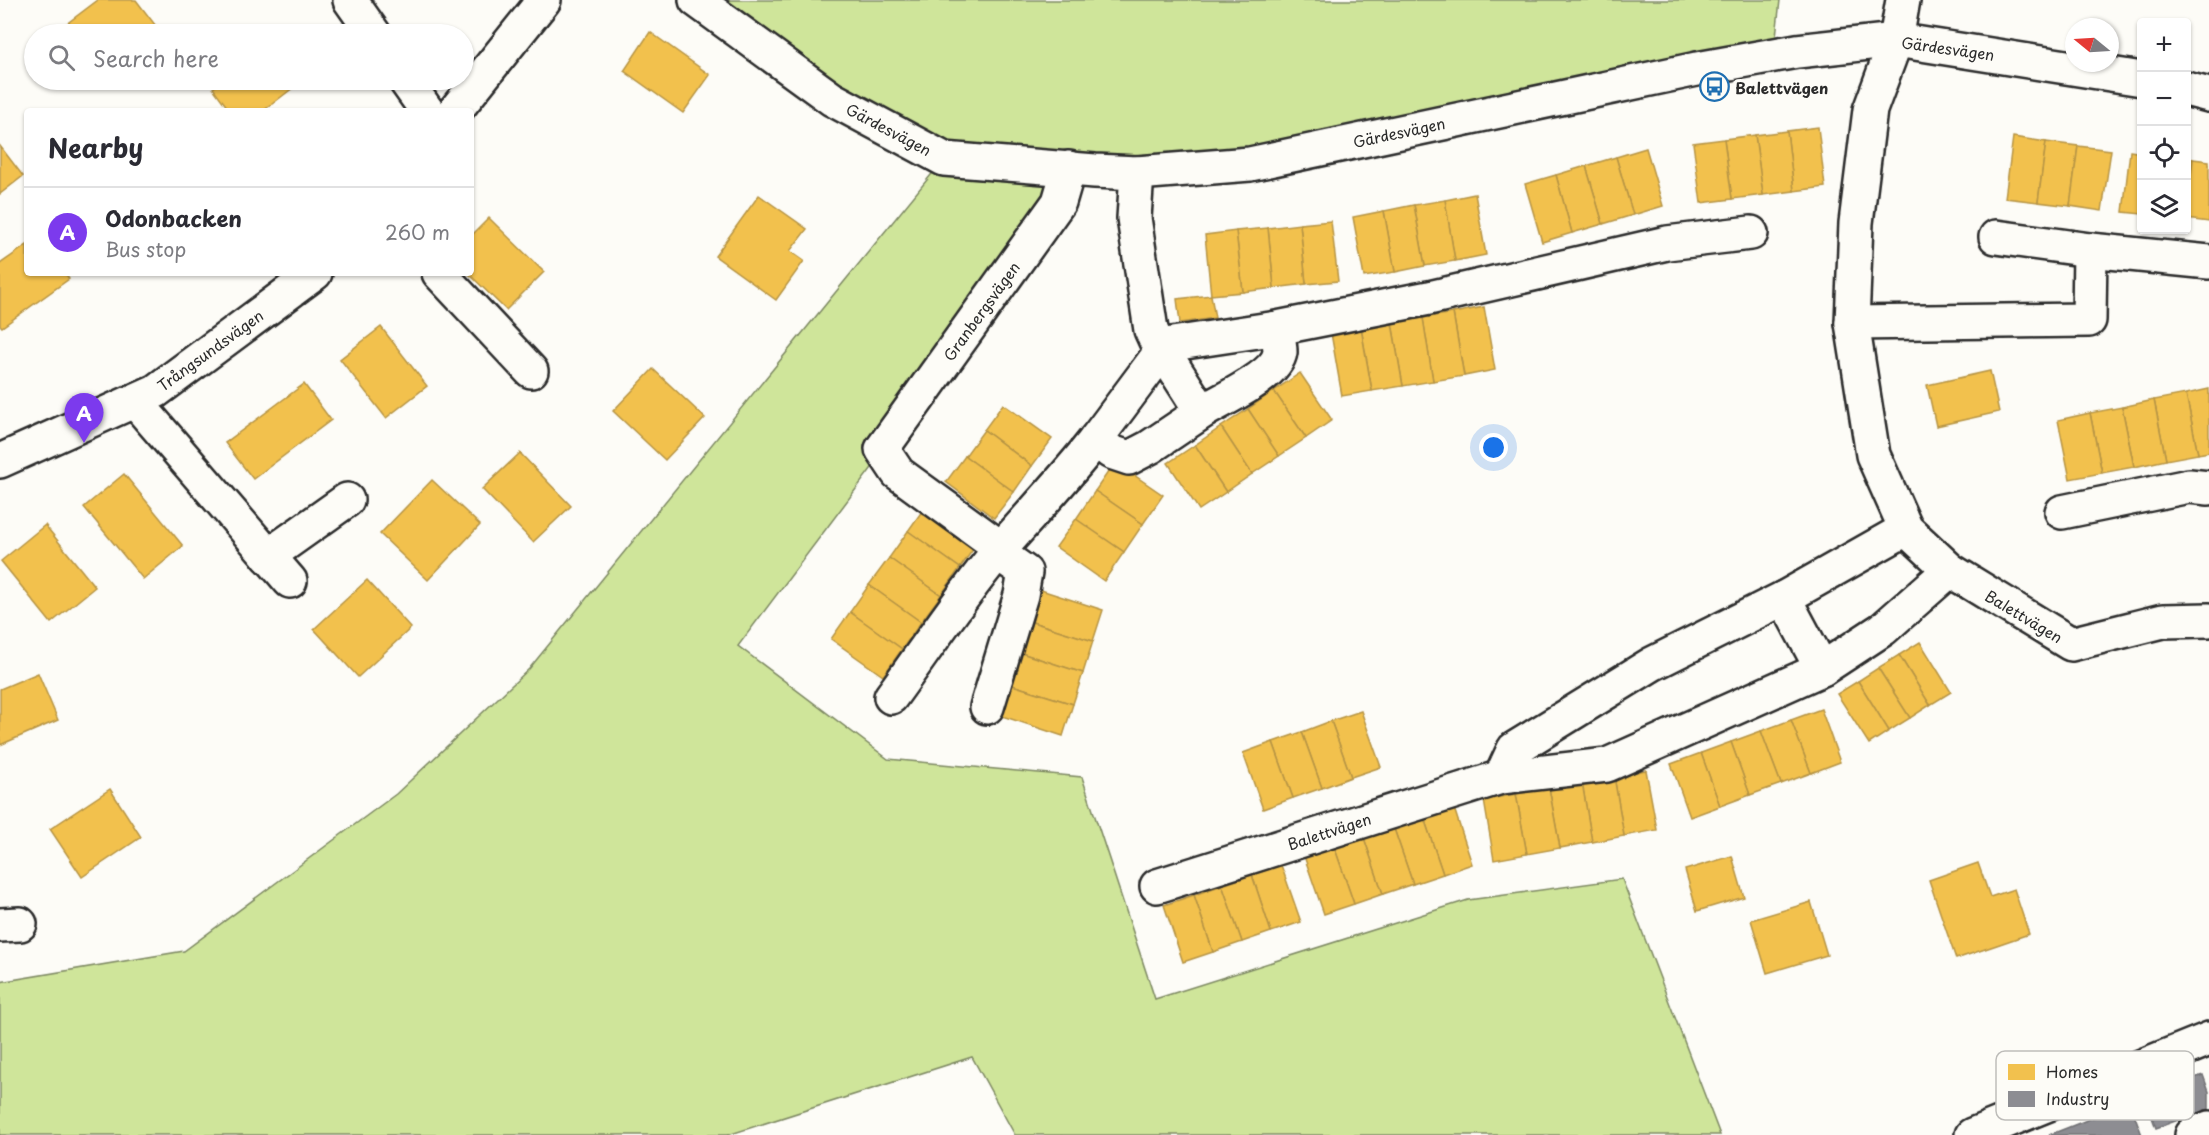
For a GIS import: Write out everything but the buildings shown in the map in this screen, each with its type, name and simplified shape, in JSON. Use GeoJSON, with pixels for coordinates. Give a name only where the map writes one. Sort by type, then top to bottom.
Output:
{"type":"FeatureCollection","features":[{"type":"Feature","properties":{"kind":"street"},"geometry":{"type":"LineString","coordinates":[[350,0],[367,24]]}},
{"type":"Feature","properties":{"kind":"street"},"geometry":{"type":"LineString","coordinates":[[474,87],[544,0]]}},
{"type":"Feature","properties":{"kind":"street","name":"Gärdesvägen"},"geometry":{"type":"LineString","coordinates":[[696,0],[832,99],[944,159],[1137,173],[1250,164],[1697,69],[1797,51],[1896,40],[2137,78]]}},
{"type":"Feature","properties":{"kind":"street","name":"Balettvägen"},"geometry":{"type":"LineString","coordinates":[[1903,0],[1896,40],[1870,110],[1856,224],[1852,323],[1873,455],[1906,529],[1950,570],[2071,644],[2163,621],[2209,620]]}},
{"type":"Feature","properties":{"kind":"street"},"geometry":{"type":"LineString","coordinates":[[412,90],[424,108]]}},
{"type":"Feature","properties":{"kind":"street"},"geometry":{"type":"LineString","coordinates":[[457,108],[472,90]]}},
{"type":"Feature","properties":{"kind":"street"},"geometry":{"type":"LineString","coordinates":[[2191,90],[2209,95]]}},
{"type":"Feature","properties":{"kind":"street","name":"Granbergsvägen"},"geometry":{"type":"LineString","coordinates":[[998,553],[990,540],[898,473],[882,449],[1059,202],[1069,168]]}},
{"type":"Feature","properties":{"kind":"street"},"geometry":{"type":"LineString","coordinates":[[1137,173],[1134,218],[1151,330],[1161,352],[1202,412]]}},
{"type":"Feature","properties":{"kind":"street"},"geometry":{"type":"LineString","coordinates":[[891,697],[967,591],[1068,475],[1161,352],[1172,344],[1277,328],[1440,296],[1667,243],[1751,233]]}},
{"type":"Feature","properties":{"kind":"street"},"geometry":{"type":"LineString","coordinates":[[1996,237],[2090,250],[2209,262]]}},
{"type":"Feature","properties":{"kind":"street"},"geometry":{"type":"LineString","coordinates":[[1852,323],[2089,320],[2090,250]]}},
{"type":"Feature","properties":{"kind":"street","name":"Trångsundsvägen"},"geometry":{"type":"LineString","coordinates":[[0,461],[156,391],[311,276]]}},
{"type":"Feature","properties":{"kind":"street"},"geometry":{"type":"LineString","coordinates":[[442,276],[531,371]]}},
{"type":"Feature","properties":{"kind":"street"},"geometry":{"type":"LineString","coordinates":[[1095,439],[1111,452],[1129,458],[1150,447],[1202,412],[1261,377],[1275,363],[1280,353],[1277,328]]}},
{"type":"Feature","properties":{"kind":"street"},"geometry":{"type":"LineString","coordinates":[[135,401],[290,581]]}},
{"type":"Feature","properties":{"kind":"street"},"geometry":{"type":"LineString","coordinates":[[2062,512],[2189,486],[2209,488]]}},
{"type":"Feature","properties":{"kind":"street"},"geometry":{"type":"LineString","coordinates":[[268,556],[347,500]]}},
{"type":"Feature","properties":{"kind":"street"},"geometry":{"type":"LineString","coordinates":[[1502,777],[1514,749],[1652,664],[1784,598],[1906,529]]}},
{"type":"Feature","properties":{"kind":"street"},"geometry":{"type":"LineString","coordinates":[[987,707],[1021,595],[1025,572],[998,553]]}},
{"type":"Feature","properties":{"kind":"street","name":"Balettvägen"},"geometry":{"type":"LineString","coordinates":[[1157,886],[1502,777],[1607,765],[1822,669],[1883,629],[1950,570]]}},
{"type":"Feature","properties":{"kind":"street"},"geometry":{"type":"LineString","coordinates":[[1784,598],[1822,669]]}},
{"type":"Feature","properties":{"kind":"street"},"geometry":{"type":"LineString","coordinates":[[2179,1051],[2209,1039]]}},
{"type":"Feature","properties":{"kind":"street"},"geometry":{"type":"LineString","coordinates":[[1972,1135],[2009,1120]]}},
{"type":"Feature","properties":{"kind":"street"},"geometry":{"type":"LineString","coordinates":[[2192,1135],[2209,1128]]}},
{"type":"Feature","properties":{"kind":"green space"},"geometry":{"type":"Polygon","coordinates":[[[696,0],[1780,0],[1774,55],[1250,164],[1095,171],[738,646],[888,759],[1082,777],[1155,999],[1468,900],[1622,879],[1720,1135],[1015,1135],[972,1057],[728,1135],[0,1135],[0,982],[184,951],[396,794],[529,669],[944,159],[696,0]]]}},
{"type":"Feature","properties":{"kind":"place","name":"Balettvägen"},"geometry":{"type":"Point","coordinates":[1714,87]}},
{"type":"Feature","properties":{"kind":"place","name":"Odonbacken"},"geometry":{"type":"Point","coordinates":[84,443]}}]}
